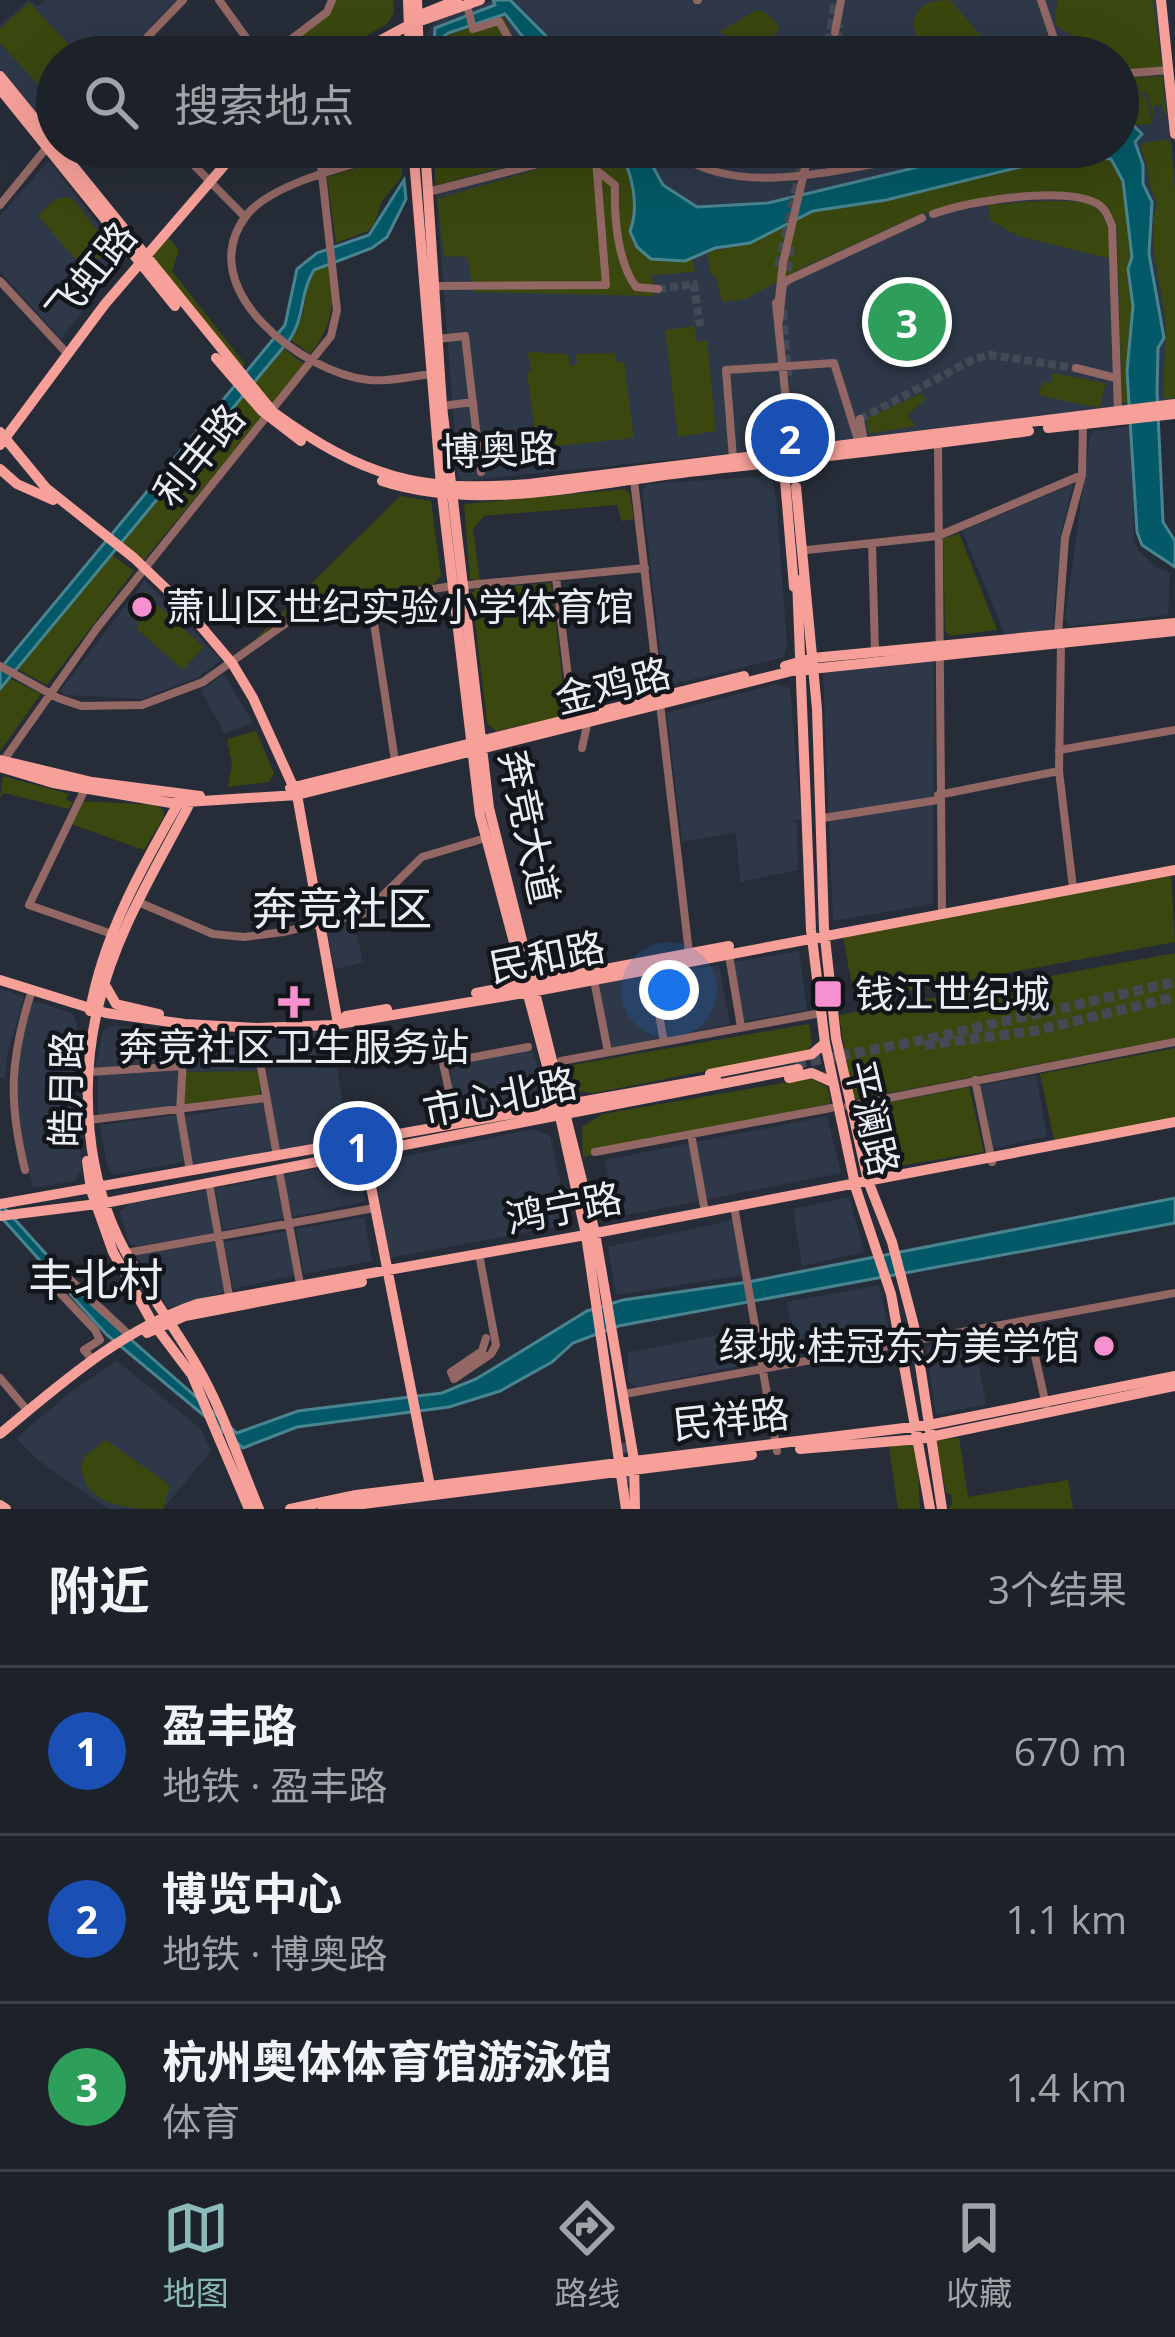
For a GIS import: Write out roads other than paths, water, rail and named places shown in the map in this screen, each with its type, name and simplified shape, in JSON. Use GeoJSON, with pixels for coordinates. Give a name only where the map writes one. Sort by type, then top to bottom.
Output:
{"type":"FeatureCollection","features":[{"type":"Feature","properties":{"kind":"main road"},"geometry":{"type":"LineString","coordinates":[[408,0],[416,36]]}},
{"type":"Feature","properties":{"kind":"main road"},"geometry":{"type":"LineString","coordinates":[[412,36],[417,0]]}},
{"type":"Feature","properties":{"kind":"main road"},"geometry":{"type":"LineString","coordinates":[[1163,0],[1173,86]]}},
{"type":"Feature","properties":{"kind":"main road"},"geometry":{"type":"LineString","coordinates":[[1163,0],[1175,134]]}},
{"type":"Feature","properties":{"kind":"main road"},"geometry":{"type":"LineString","coordinates":[[385,36],[413,21],[468,4]]}},
{"type":"Feature","properties":{"kind":"main road","name":"博奥路"},"geometry":{"type":"LineString","coordinates":[[0,76],[36,121]]}},
{"type":"Feature","properties":{"kind":"main road","name":"博奥路"},"geometry":{"type":"LineString","coordinates":[[0,88],[36,125]]}},
{"type":"Feature","properties":{"kind":"main road","name":"博奥路"},"geometry":{"type":"LineString","coordinates":[[73,168],[237,379],[271,414],[350,462],[447,491],[634,479],[861,442],[1082,420]]}},
{"type":"Feature","properties":{"kind":"main road","name":"飞虹路"},"geometry":{"type":"LineString","coordinates":[[1,437],[63,349],[218,168]]}},
{"type":"Feature","properties":{"kind":"main road","name":"奔竞大道"},"geometry":{"type":"LineString","coordinates":[[412,168],[476,747],[591,1237],[631,1509]]}},
{"type":"Feature","properties":{"kind":"main road","name":"奔竞大道"},"geometry":{"type":"LineString","coordinates":[[426,168],[447,491]]}},
{"type":"Feature","properties":{"kind":"main road","name":"飞虹路"},"geometry":{"type":"LineString","coordinates":[[1,437],[140,256]]}},
{"type":"Feature","properties":{"kind":"main road","name":"博奥路"},"geometry":{"type":"LineString","coordinates":[[447,491],[734,458],[847,455],[938,446],[1173,409]]}},
{"type":"Feature","properties":{"kind":"main road"},"geometry":{"type":"LineString","coordinates":[[1,437],[46,488],[134,558],[143,572]]}},
{"type":"Feature","properties":{"kind":"main road"},"geometry":{"type":"LineString","coordinates":[[792,455],[922,440],[847,455]]}},
{"type":"Feature","properties":{"kind":"main road"},"geometry":{"type":"LineString","coordinates":[[792,455],[807,550],[805,664]]}},
{"type":"Feature","properties":{"kind":"main road"},"geometry":{"type":"LineString","coordinates":[[792,455],[805,664]]}},
{"type":"Feature","properties":{"kind":"main road"},"geometry":{"type":"LineString","coordinates":[[0,469],[17,484],[47,494],[132,560],[182,604],[231,665],[268,728],[293,792],[335,1021]]}},
{"type":"Feature","properties":{"kind":"main road"},"geometry":{"type":"LineString","coordinates":[[805,664],[793,487],[806,599]]}},
{"type":"Feature","properties":{"kind":"main road","name":"金鸡路"},"geometry":{"type":"LineString","coordinates":[[805,664],[1175,627]]}},
{"type":"Feature","properties":{"kind":"main road","name":"金鸡路"},"geometry":{"type":"LineString","coordinates":[[1,763],[85,789],[186,798],[293,792],[805,664],[875,651],[939,649]]}},
{"type":"Feature","properties":{"kind":"main road","name":"平澜路"},"geometry":{"type":"LineString","coordinates":[[805,664],[823,818],[818,933],[848,1106],[918,1340],[930,1509]]}},
{"type":"Feature","properties":{"kind":"main road","name":"平澜路"},"geometry":{"type":"LineString","coordinates":[[805,664],[825,1042],[855,1186],[888,1282],[942,1509]]}},
{"type":"Feature","properties":{"kind":"main road","name":"金鸡路"},"geometry":{"type":"LineString","coordinates":[[570,724],[587,724],[660,701]]}},
{"type":"Feature","properties":{"kind":"main road","name":"金鸡路"},"geometry":{"type":"LineString","coordinates":[[293,792],[476,747]]}},
{"type":"Feature","properties":{"kind":"main road","name":"金鸡路"},"geometry":{"type":"LineString","coordinates":[[1,763],[186,798]]}},
{"type":"Feature","properties":{"kind":"main road","name":"皓月路"},"geometry":{"type":"LineString","coordinates":[[101,984],[186,798]]}},
{"type":"Feature","properties":{"kind":"main road","name":"皓月路"},"geometry":{"type":"LineString","coordinates":[[186,798],[113,934],[94,1007],[82,1104],[96,1190],[122,1270],[198,1367],[248,1509]]}},
{"type":"Feature","properties":{"kind":"main road","name":"民和路"},"geometry":{"type":"LineString","coordinates":[[153,1016],[185,1024],[258,1028],[335,1021],[1175,867]]}},
{"type":"Feature","properties":{"kind":"main road","name":"民和路"},"geometry":{"type":"LineString","coordinates":[[530,987],[594,979],[818,933]]}},
{"type":"Feature","properties":{"kind":"main road","name":"民和路"},"geometry":{"type":"LineString","coordinates":[[0,978],[94,1007],[153,1016],[335,1021]]}},
{"type":"Feature","properties":{"kind":"main road","name":"民和路"},"geometry":{"type":"LineString","coordinates":[[0,978],[69,1000]]}},
{"type":"Feature","properties":{"kind":"main road"},"geometry":{"type":"LineString","coordinates":[[69,1000],[101,984],[116,1004],[153,1016]]}},
{"type":"Feature","properties":{"kind":"main road"},"geometry":{"type":"LineString","coordinates":[[69,1000],[79,1008],[90,1031],[105,1017],[153,1016]]}},
{"type":"Feature","properties":{"kind":"main road","name":"皓月路"},"geometry":{"type":"LineString","coordinates":[[90,1031],[91,1167]]}},
{"type":"Feature","properties":{"kind":"main road"},"geometry":{"type":"LineString","coordinates":[[563,1111],[592,1096],[812,1054],[825,1042]]}},
{"type":"Feature","properties":{"kind":"main road","name":"市心北路"},"geometry":{"type":"LineString","coordinates":[[4,1209],[128,1199],[209,1183],[278,1164],[456,1125],[563,1111],[602,1108],[797,1067],[563,1111],[386,1149],[361,1148],[328,1160],[278,1164],[190,1173],[4,1209]]}},
{"type":"Feature","properties":{"kind":"main road"},"geometry":{"type":"LineString","coordinates":[[602,1108],[812,1073],[832,1082]]}},
{"type":"Feature","properties":{"kind":"main road","name":"鸿宁路"},"geometry":{"type":"LineString","coordinates":[[591,1237],[1175,1126]]}},
{"type":"Feature","properties":{"kind":"main road"},"geometry":{"type":"LineString","coordinates":[[361,1148],[384,1275]]}},
{"type":"Feature","properties":{"kind":"main road"},"geometry":{"type":"LineString","coordinates":[[386,1149],[372,1160],[366,1175],[370,1209],[428,1491]]}},
{"type":"Feature","properties":{"kind":"main road"},"geometry":{"type":"LineString","coordinates":[[328,1160],[348,1161],[366,1175]]}},
{"type":"Feature","properties":{"kind":"main road"},"geometry":{"type":"LineString","coordinates":[[68,1193],[81,1185],[91,1167],[112,1184],[126,1184]]}},
{"type":"Feature","properties":{"kind":"main road","name":"鸿宁路"},"geometry":{"type":"LineString","coordinates":[[160,1322],[855,1186]]}},
{"type":"Feature","properties":{"kind":"main road"},"geometry":{"type":"LineString","coordinates":[[60,1208],[86,1212],[108,1228],[116,1210],[128,1199]]}},
{"type":"Feature","properties":{"kind":"main road","name":"皓月路"},"geometry":{"type":"LineString","coordinates":[[108,1228],[126,1252],[160,1322],[227,1436],[259,1509]]}},
{"type":"Feature","properties":{"kind":"main road","name":"鸿宁路"},"geometry":{"type":"LineString","coordinates":[[0,1438],[128,1337],[160,1322],[229,1296],[384,1275]]}},
{"type":"Feature","properties":{"kind":"main road"},"geometry":{"type":"LineString","coordinates":[[893,1303],[920,1407],[907,1297]]}},
{"type":"Feature","properties":{"kind":"main road"},"geometry":{"type":"LineString","coordinates":[[610,1342],[624,1443]]}},
{"type":"Feature","properties":{"kind":"main road","name":"奔竞大道"},"geometry":{"type":"LineString","coordinates":[[610,1342],[624,1394],[626,1467]]}},
{"type":"Feature","properties":{"kind":"main road","name":"鸿宁路"},"geometry":{"type":"LineString","coordinates":[[0,1438],[27,1410],[109,1351]]}},
{"type":"Feature","properties":{"kind":"main road","name":"民祥路"},"geometry":{"type":"LineString","coordinates":[[290,1509],[924,1432],[1175,1376]]}},
{"type":"Feature","properties":{"kind":"main road","name":"民祥路"},"geometry":{"type":"LineString","coordinates":[[1047,1407],[1175,1386]]}},
{"type":"Feature","properties":{"kind":"main road","name":"民祥路"},"geometry":{"type":"LineString","coordinates":[[323,1509],[428,1491]]}},
{"type":"Feature","properties":{"kind":"street"},"geometry":{"type":"LineString","coordinates":[[148,36],[183,0]]}},
{"type":"Feature","properties":{"kind":"street"},"geometry":{"type":"LineString","coordinates":[[218,0],[247,36]]}},
{"type":"Feature","properties":{"kind":"street"},"geometry":{"type":"LineString","coordinates":[[293,36],[327,12],[332,0]]}},
{"type":"Feature","properties":{"kind":"street"},"geometry":{"type":"LineString","coordinates":[[835,32],[841,0]]}},
{"type":"Feature","properties":{"kind":"street"},"geometry":{"type":"LineString","coordinates":[[1041,0],[1053,36]]}},
{"type":"Feature","properties":{"kind":"street"},"geometry":{"type":"LineString","coordinates":[[468,4],[473,28],[500,21],[508,36]]}},
{"type":"Feature","properties":{"kind":"street"},"geometry":{"type":"LineString","coordinates":[[1139,72],[1169,70]]}},
{"type":"Feature","properties":{"kind":"street"},"geometry":{"type":"LineString","coordinates":[[0,205],[36,161]]}},
{"type":"Feature","properties":{"kind":"street"},"geometry":{"type":"LineString","coordinates":[[196,168],[245,217]]}},
{"type":"Feature","properties":{"kind":"street","name":"利丰路"},"geometry":{"type":"LineString","coordinates":[[1,763],[143,572],[331,336],[338,310],[323,168]]}},
{"type":"Feature","properties":{"kind":"street"},"geometry":{"type":"LineString","coordinates":[[344,168],[271,197],[245,217],[232,262],[241,298],[273,333],[312,361],[369,380],[425,375]]}},
{"type":"Feature","properties":{"kind":"street"},"geometry":{"type":"LineString","coordinates":[[427,192],[519,168]]}},
{"type":"Feature","properties":{"kind":"street"},"geometry":{"type":"LineString","coordinates":[[435,286],[606,285],[598,168]]}},
{"type":"Feature","properties":{"kind":"street"},"geometry":{"type":"LineString","coordinates":[[704,168],[757,179],[836,168]]}},
{"type":"Feature","properties":{"kind":"street"},"geometry":{"type":"LineString","coordinates":[[778,307],[805,168]]}},
{"type":"Feature","properties":{"kind":"street"},"geometry":{"type":"LineString","coordinates":[[599,173],[615,185],[614,212],[629,277],[636,286],[658,290]]}},
{"type":"Feature","properties":{"kind":"street"},"geometry":{"type":"LineString","coordinates":[[933,214],[991,199],[1040,196],[1094,201],[1105,210],[1112,226],[1116,378],[1122,414]]}},
{"type":"Feature","properties":{"kind":"street"},"geometry":{"type":"LineString","coordinates":[[792,455],[779,321],[783,284],[922,218]]}},
{"type":"Feature","properties":{"kind":"street"},"geometry":{"type":"LineString","coordinates":[[0,281],[63,349]]}},
{"type":"Feature","properties":{"kind":"street"},"geometry":{"type":"LineString","coordinates":[[438,339],[465,336],[481,472]]}},
{"type":"Feature","properties":{"kind":"street"},"geometry":{"type":"LineString","coordinates":[[734,458],[726,370],[834,363],[861,442]]}},
{"type":"Feature","properties":{"kind":"street"},"geometry":{"type":"LineString","coordinates":[[1076,368],[1116,378]]}},
{"type":"Feature","properties":{"kind":"street"},"geometry":{"type":"LineString","coordinates":[[442,406],[472,402]]}},
{"type":"Feature","properties":{"kind":"street"},"geometry":{"type":"LineString","coordinates":[[860,419],[861,442]]}},
{"type":"Feature","properties":{"kind":"street"},"geometry":{"type":"LineString","coordinates":[[1073,885],[1059,771],[1059,638],[1066,534],[1082,475],[1082,420]]}},
{"type":"Feature","properties":{"kind":"street"},"geometry":{"type":"LineString","coordinates":[[938,446],[942,910]]}},
{"type":"Feature","properties":{"kind":"street"},"geometry":{"type":"LineString","coordinates":[[807,550],[938,536],[1082,475]]}},
{"type":"Feature","properties":{"kind":"street"},"geometry":{"type":"LineString","coordinates":[[634,479],[689,957]]}},
{"type":"Feature","properties":{"kind":"street"},"geometry":{"type":"LineString","coordinates":[[872,543],[875,651]]}},
{"type":"Feature","properties":{"kind":"street"},"geometry":{"type":"LineString","coordinates":[[468,585],[645,568]]}},
{"type":"Feature","properties":{"kind":"street"},"geometry":{"type":"LineString","coordinates":[[556,577],[570,724],[582,748],[587,724]]}},
{"type":"Feature","properties":{"kind":"street"},"geometry":{"type":"LineString","coordinates":[[0,666],[81,706],[142,705],[203,682],[306,610],[446,587]]}},
{"type":"Feature","properties":{"kind":"street"},"geometry":{"type":"LineString","coordinates":[[370,597],[395,764]]}},
{"type":"Feature","properties":{"kind":"street"},"geometry":{"type":"LineString","coordinates":[[1059,750],[1175,730]]}},
{"type":"Feature","properties":{"kind":"street"},"geometry":{"type":"LineString","coordinates":[[823,818],[1059,771]]}},
{"type":"Feature","properties":{"kind":"street"},"geometry":{"type":"LineString","coordinates":[[85,789],[29,905],[113,934]]}},
{"type":"Feature","properties":{"kind":"street"},"geometry":{"type":"LineString","coordinates":[[136,901],[214,934],[244,937],[365,913],[422,857],[479,840]]}},
{"type":"Feature","properties":{"kind":"street"},"geometry":{"type":"LineString","coordinates":[[728,953],[742,1027]]}},
{"type":"Feature","properties":{"kind":"street"},"geometry":{"type":"LineString","coordinates":[[651,968],[664,1042]]}},
{"type":"Feature","properties":{"kind":"street"},"geometry":{"type":"LineString","coordinates":[[594,979],[608,1052]]}},
{"type":"Feature","properties":{"kind":"street"},"geometry":{"type":"LineString","coordinates":[[25,1171],[11,1092],[16,1039],[32,990]]}},
{"type":"Feature","properties":{"kind":"street"},"geometry":{"type":"LineString","coordinates":[[561,1061],[821,1013]]}},
{"type":"Feature","properties":{"kind":"street"},"geometry":{"type":"LineString","coordinates":[[185,1024],[179,1112],[190,1173]]}},
{"type":"Feature","properties":{"kind":"street"},"geometry":{"type":"LineString","coordinates":[[258,1028],[300,1285]]}},
{"type":"Feature","properties":{"kind":"street"},"geometry":{"type":"LineString","coordinates":[[848,1106],[1175,1042]]}},
{"type":"Feature","properties":{"kind":"street"},"geometry":{"type":"LineString","coordinates":[[456,1125],[443,1063],[528,1046]]}},
{"type":"Feature","properties":{"kind":"street"},"geometry":{"type":"LineString","coordinates":[[90,1072],[182,1066]]}},
{"type":"Feature","properties":{"kind":"street"},"geometry":{"type":"LineString","coordinates":[[975,1081],[992,1160]]}},
{"type":"Feature","properties":{"kind":"street"},"geometry":{"type":"LineString","coordinates":[[89,1120],[266,1098]]}},
{"type":"Feature","properties":{"kind":"street"},"geometry":{"type":"LineString","coordinates":[[595,1152],[831,1108]]}},
{"type":"Feature","properties":{"kind":"street"},"geometry":{"type":"LineString","coordinates":[[692,1134],[705,1212]]}},
{"type":"Feature","properties":{"kind":"street"},"geometry":{"type":"LineString","coordinates":[[209,1183],[229,1296]]}},
{"type":"Feature","properties":{"kind":"street"},"geometry":{"type":"LineString","coordinates":[[126,1252],[370,1209]]}},
{"type":"Feature","properties":{"kind":"street"},"geometry":{"type":"LineString","coordinates":[[735,1212],[776,1448]]}},
{"type":"Feature","properties":{"kind":"street"},"geometry":{"type":"LineString","coordinates":[[480,1258],[496,1346],[454,1379],[451,1372],[482,1351],[486,1338]]}},
{"type":"Feature","properties":{"kind":"street"},"geometry":{"type":"LineString","coordinates":[[44,1276],[95,1330],[100,1340],[84,1350],[92,1359]]}},
{"type":"Feature","properties":{"kind":"street"},"geometry":{"type":"LineString","coordinates":[[66,1276],[128,1337]]}},
{"type":"Feature","properties":{"kind":"street"},"geometry":{"type":"LineString","coordinates":[[918,1340],[1175,1293]]}},
{"type":"Feature","properties":{"kind":"street"},"geometry":{"type":"LineString","coordinates":[[1027,1320],[1047,1407]]}},
{"type":"Feature","properties":{"kind":"street"},"geometry":{"type":"LineString","coordinates":[[624,1394],[902,1343]]}},
{"type":"Feature","properties":{"kind":"street"},"geometry":{"type":"LineString","coordinates":[[0,1378],[27,1410]]}},
{"type":"Feature","properties":{"kind":"water"},"geometry":{"type":"Polygon","coordinates":[[[493,0],[510,0],[546,36],[522,36],[505,14],[434,36],[435,28],[495,5],[493,0]]]}},
{"type":"Feature","properties":{"kind":"water"},"geometry":{"type":"Polygon","coordinates":[[[1139,154],[1143,184],[1152,202],[1149,254],[1164,338],[1158,348],[1157,392],[1163,522],[1175,541],[1175,567],[1142,545],[1137,532],[1127,371],[1132,257],[1123,181],[1116,168],[1139,168],[1139,154]]]}},
{"type":"Feature","properties":{"kind":"water"},"geometry":{"type":"Polygon","coordinates":[[[628,168],[654,168],[663,185],[697,207],[768,203],[914,168],[1016,168],[886,200],[813,211],[750,243],[715,248],[685,261],[651,259],[637,247],[630,231],[634,211],[628,168]]]}},
{"type":"Feature","properties":{"kind":"water"},"geometry":{"type":"Polygon","coordinates":[[[404,180],[406,199],[387,237],[372,248],[314,270],[290,339],[0,689],[0,669],[285,325],[297,269],[317,253],[369,235],[404,180]]]}},
{"type":"Feature","properties":{"kind":"water"},"geometry":{"type":"Polygon","coordinates":[[[1175,1198],[1175,1223],[618,1326],[573,1343],[552,1362],[500,1391],[449,1407],[297,1427],[243,1448],[107,1335],[0,1216],[0,1203],[93,1306],[237,1433],[298,1411],[442,1393],[476,1379],[587,1311],[623,1300],[748,1282],[1175,1198]]]}},
{"type":"Feature","properties":{"kind":"tunnel"},"geometry":{"type":"LineString","coordinates":[[830,36],[836,0]]}},
{"type":"Feature","properties":{"kind":"tunnel"},"geometry":{"type":"LineString","coordinates":[[837,36],[839,25]]}},
{"type":"Feature","properties":{"kind":"tunnel"},"geometry":{"type":"LineString","coordinates":[[834,36],[835,32]]}},
{"type":"Feature","properties":{"kind":"tunnel"},"geometry":{"type":"LineString","coordinates":[[779,267],[801,168]]}},
{"type":"Feature","properties":{"kind":"tunnel"},"geometry":{"type":"LineString","coordinates":[[785,286],[790,245]]}},
{"type":"Feature","properties":{"kind":"tunnel"},"geometry":{"type":"LineString","coordinates":[[658,289],[694,284],[700,326]]}},
{"type":"Feature","properties":{"kind":"tunnel"},"geometry":{"type":"LineString","coordinates":[[782,310],[787,376]]}},
{"type":"Feature","properties":{"kind":"tunnel"},"geometry":{"type":"LineString","coordinates":[[860,419],[974,359],[991,355],[1076,368]]}},
{"type":"Feature","properties":{"kind":"tunnel"},"geometry":{"type":"LineString","coordinates":[[793,454],[796,487]]}},
{"type":"Feature","properties":{"kind":"tunnel"},"geometry":{"type":"LineString","coordinates":[[796,1064],[1175,982]]}},
{"type":"Feature","properties":{"kind":"tunnel"},"geometry":{"type":"LineString","coordinates":[[925,1045],[1034,1031],[1175,997]]}},
{"type":"Feature","properties":{"kind":"tunnel"},"geometry":{"type":"LineString","coordinates":[[622,1443],[631,1505]]}},
{"type":"Feature","properties":{"kind":"place","name":"杭州奥体体育馆游泳馆"},"geometry":{"type":"Point","coordinates":[907,322]}},
{"type":"Feature","properties":{"kind":"place","name":"博览中心"},"geometry":{"type":"Point","coordinates":[790,438]}},
{"type":"Feature","properties":{"kind":"place","name":"萧山区世纪实验小学体育馆"},"geometry":{"type":"Point","coordinates":[142,607]}},
{"type":"Feature","properties":{"kind":"place","name":"钱江世纪城"},"geometry":{"type":"Point","coordinates":[828,994]}},
{"type":"Feature","properties":{"kind":"place","name":"奔竞社区卫生服务站"},"geometry":{"type":"Point","coordinates":[294,1002]}},
{"type":"Feature","properties":{"kind":"place","name":"盈丰路"},"geometry":{"type":"Point","coordinates":[358,1146]}},
{"type":"Feature","properties":{"kind":"place","name":"绿城·桂冠东方美学馆"},"geometry":{"type":"Point","coordinates":[1104,1346]}},
{"type":"Feature","properties":{"kind":"district","name":"奔竞社区"},"geometry":{"type":"Point","coordinates":[342,909]}},
{"type":"Feature","properties":{"kind":"district","name":"丰北村"},"geometry":{"type":"Point","coordinates":[96,1280]}}]}
